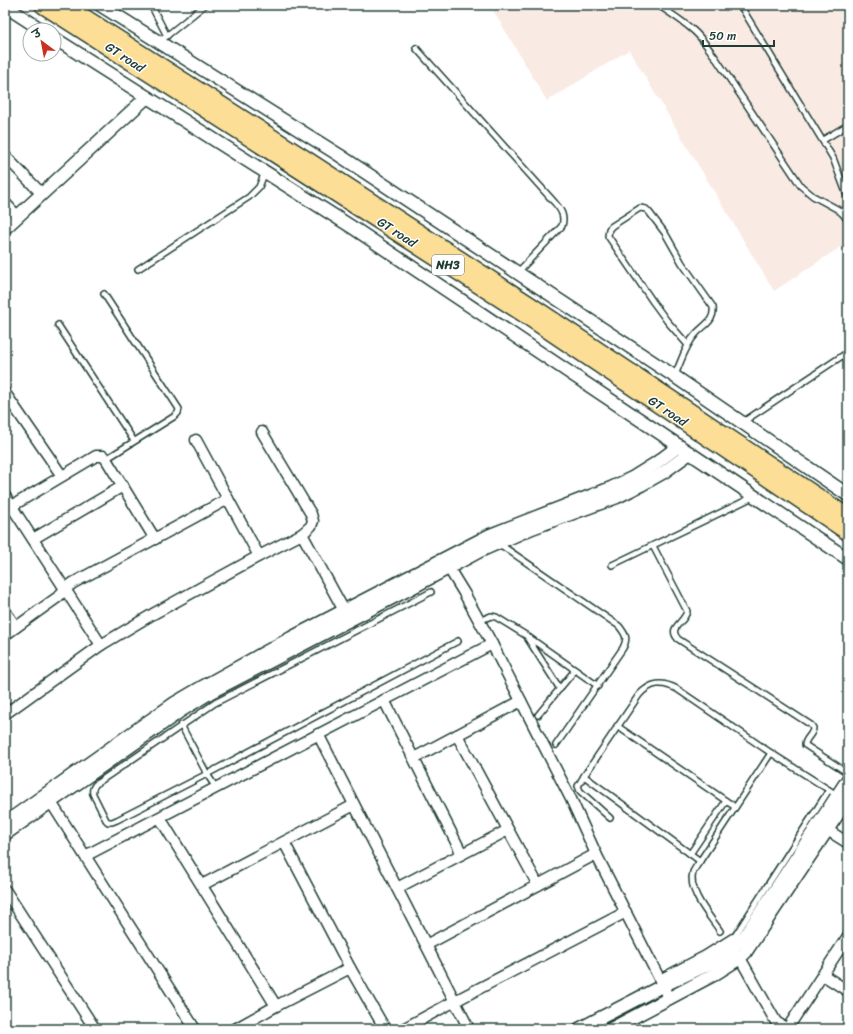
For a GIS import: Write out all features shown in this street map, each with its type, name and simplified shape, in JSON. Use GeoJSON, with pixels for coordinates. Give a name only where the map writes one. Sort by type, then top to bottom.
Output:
{"type":"FeatureCollection","features":[{"type":"Feature","properties":{"kind":"highway","name":"GT road"},"geometry":{"type":"LineString","coordinates":[[43,5],[524,314],[848,532]]}},
{"type":"Feature","properties":{"kind":"highway","name":"GT road"},"geometry":{"type":"LineString","coordinates":[[64,5],[311,162],[530,304],[848,517]]}},
{"type":"Feature","properties":{"kind":"street"},"geometry":{"type":"LineString","coordinates":[[100,5],[163,39],[674,376],[848,495]]}},
{"type":"Feature","properties":{"kind":"street"},"geometry":{"type":"LineString","coordinates":[[5,6],[30,22]]}},
{"type":"Feature","properties":{"kind":"street"},"geometry":{"type":"LineString","coordinates":[[62,43],[355,229],[848,559]]}},
{"type":"Feature","properties":{"kind":"street"},"geometry":{"type":"LineString","coordinates":[[5,228],[147,97]]}},
{"type":"Feature","properties":{"kind":"street"},"geometry":{"type":"LineString","coordinates":[[5,156],[42,194]]}},
{"type":"Feature","properties":{"kind":"street"},"geometry":{"type":"LineString","coordinates":[[5,203],[17,216]]}},
{"type":"Feature","properties":{"kind":"street"},"geometry":{"type":"LineString","coordinates":[[5,393],[62,476]]}},
{"type":"Feature","properties":{"kind":"street"},"geometry":{"type":"LineString","coordinates":[[5,714],[101,645],[153,614],[302,534],[311,526],[313,521],[311,514],[262,432]]}},
{"type":"Feature","properties":{"kind":"street"},"geometry":{"type":"LineString","coordinates":[[196,440],[259,556]]}},
{"type":"Feature","properties":{"kind":"street"},"geometry":{"type":"LineString","coordinates":[[5,834],[48,798],[175,703],[204,686],[271,649],[346,616],[445,563],[490,535],[611,488],[632,478],[679,446]]}},
{"type":"Feature","properties":{"kind":"street"},"geometry":{"type":"LineString","coordinates":[[445,563],[480,551],[532,528],[617,497],[641,486],[664,472],[690,453]]}},
{"type":"Feature","properties":{"kind":"street"},"geometry":{"type":"LineString","coordinates":[[12,506],[96,456],[103,456],[106,458],[155,539]]}},
{"type":"Feature","properties":{"kind":"street"},"geometry":{"type":"LineString","coordinates":[[33,539],[123,486]]}},
{"type":"Feature","properties":{"kind":"street"},"geometry":{"type":"LineString","coordinates":[[5,496],[101,645]]}},
{"type":"Feature","properties":{"kind":"street"},"geometry":{"type":"LineString","coordinates":[[5,635],[58,598],[73,583],[228,499]]}},
{"type":"Feature","properties":{"kind":"street"},"geometry":{"type":"LineString","coordinates":[[302,534],[346,616]]}},
{"type":"Feature","properties":{"kind":"street"},"geometry":{"type":"LineString","coordinates":[[445,563],[464,593],[492,644],[669,999]]}},
{"type":"Feature","properties":{"kind":"street"},"geometry":{"type":"LineString","coordinates":[[5,611],[16,627]]}},
{"type":"Feature","properties":{"kind":"street"},"geometry":{"type":"LineString","coordinates":[[85,856],[492,644]]}},
{"type":"Feature","properties":{"kind":"street"},"geometry":{"type":"LineString","coordinates":[[384,700],[462,854]]}},
{"type":"Feature","properties":{"kind":"street"},"geometry":{"type":"LineString","coordinates":[[414,758],[521,701]]}},
{"type":"Feature","properties":{"kind":"street"},"geometry":{"type":"LineString","coordinates":[[318,734],[469,1029]]}},
{"type":"Feature","properties":{"kind":"street"},"geometry":{"type":"LineString","coordinates":[[458,735],[538,885]]}},
{"type":"Feature","properties":{"kind":"street"},"geometry":{"type":"LineString","coordinates":[[611,1029],[715,974],[740,958],[745,953],[823,827],[838,795],[848,779]]}},
{"type":"Feature","properties":{"kind":"street"},"geometry":{"type":"LineString","coordinates":[[5,823],[48,798]]}},
{"type":"Feature","properties":{"kind":"street"},"geometry":{"type":"LineString","coordinates":[[48,798],[195,1029]]}},
{"type":"Feature","properties":{"kind":"street"},"geometry":{"type":"LineString","coordinates":[[202,885],[354,805]]}},
{"type":"Feature","properties":{"kind":"street"},"geometry":{"type":"LineString","coordinates":[[160,818],[276,1006]]}},
{"type":"Feature","properties":{"kind":"street"},"geometry":{"type":"LineString","coordinates":[[823,827],[848,843]]}},
{"type":"Feature","properties":{"kind":"street"},"geometry":{"type":"LineString","coordinates":[[661,983],[713,962],[728,954],[745,936],[823,827]]}},
{"type":"Feature","properties":{"kind":"street"},"geometry":{"type":"LineString","coordinates":[[396,888],[508,830]]}},
{"type":"Feature","properties":{"kind":"street"},"geometry":{"type":"LineString","coordinates":[[284,842],[350,968],[385,1029]]}},
{"type":"Feature","properties":{"kind":"street"},"geometry":{"type":"LineString","coordinates":[[426,945],[596,854]]}},
{"type":"Feature","properties":{"kind":"street"},"geometry":{"type":"LineString","coordinates":[[5,890],[95,1029]]}},
{"type":"Feature","properties":{"kind":"street"},"geometry":{"type":"LineString","coordinates":[[403,1029],[455,1000],[626,912]]}},
{"type":"Feature","properties":{"kind":"street"},"geometry":{"type":"LineString","coordinates":[[740,958],[776,1022],[777,1027],[787,1029],[848,936]]}},
{"type":"Feature","properties":{"kind":"street"},"geometry":{"type":"LineString","coordinates":[[579,1029],[661,983],[732,939]]}},
{"type":"Feature","properties":{"kind":"street"},"geometry":{"type":"LineString","coordinates":[[235,1029],[350,968]]}},
{"type":"Feature","properties":{"kind":"street"},"geometry":{"type":"LineString","coordinates":[[823,975],[848,992]]}},
{"type":"Feature","properties":{"kind":"lane"},"geometry":{"type":"LineString","coordinates":[[151,5],[163,39],[205,5]]}},
{"type":"Feature","properties":{"kind":"lane"},"geometry":{"type":"LineString","coordinates":[[658,5],[695,32],[705,44],[802,186],[813,196],[837,209],[848,221]]}},
{"type":"Feature","properties":{"kind":"lane"},"geometry":{"type":"LineString","coordinates":[[740,5],[833,158],[848,198],[847,208],[843,214]]}},
{"type":"Feature","properties":{"kind":"lane"},"geometry":{"type":"LineString","coordinates":[[416,48],[560,209],[564,220],[562,226],[518,273]]}},
{"type":"Feature","properties":{"kind":"lane"},"geometry":{"type":"LineString","coordinates":[[823,140],[848,125]]}},
{"type":"Feature","properties":{"kind":"lane"},"geometry":{"type":"LineString","coordinates":[[138,269],[249,197],[259,187],[265,172]]}},
{"type":"Feature","properties":{"kind":"lane"},"geometry":{"type":"LineString","coordinates":[[674,376],[688,345],[694,336],[710,321],[714,313],[713,307],[682,264],[661,228],[649,212],[640,208],[612,226],[609,229],[608,236],[653,302],[688,345]]}},
{"type":"Feature","properties":{"kind":"lane"},"geometry":{"type":"LineString","coordinates":[[104,294],[179,409],[175,416],[106,458]]}},
{"type":"Feature","properties":{"kind":"lane"},"geometry":{"type":"LineString","coordinates":[[58,325],[134,441]]}},
{"type":"Feature","properties":{"kind":"lane"},"geometry":{"type":"LineString","coordinates":[[742,422],[848,352]]}},
{"type":"Feature","properties":{"kind":"lane"},"geometry":{"type":"LineString","coordinates":[[612,565],[755,496]]}},
{"type":"Feature","properties":{"kind":"lane"},"geometry":{"type":"LineString","coordinates":[[497,543],[619,626],[626,636],[626,641],[623,648],[556,745]]}},
{"type":"Feature","properties":{"kind":"lane"},"geometry":{"type":"LineString","coordinates":[[653,546],[687,611],[686,616],[674,632],[678,639],[811,725],[813,732],[805,741],[805,745],[848,773]]}},
{"type":"Feature","properties":{"kind":"lane"},"geometry":{"type":"LineString","coordinates":[[432,592],[215,703],[96,784],[92,790],[93,794],[106,820],[108,822],[117,820],[458,641]]}},
{"type":"Feature","properties":{"kind":"lane"},"geometry":{"type":"LineString","coordinates":[[479,621],[491,616],[496,617],[527,636],[598,686]]}},
{"type":"Feature","properties":{"kind":"lane"},"geometry":{"type":"LineString","coordinates":[[527,636],[560,689]]}},
{"type":"Feature","properties":{"kind":"lane"},"geometry":{"type":"LineString","coordinates":[[538,715],[575,670]]}},
{"type":"Feature","properties":{"kind":"lane"},"geometry":{"type":"LineString","coordinates":[[610,818],[580,791],[578,786],[639,695],[643,690],[654,684],[670,685],[677,689],[838,795],[732,939]]}},
{"type":"Feature","properties":{"kind":"lane"},"geometry":{"type":"LineString","coordinates":[[181,725],[216,788]]}},
{"type":"Feature","properties":{"kind":"lane"},"geometry":{"type":"LineString","coordinates":[[617,726],[735,807]]}},
{"type":"Feature","properties":{"kind":"lane"},"geometry":{"type":"LineString","coordinates":[[720,931],[694,890],[692,881],[693,872],[771,752]]}},
{"type":"Feature","properties":{"kind":"lane"},"geometry":{"type":"LineString","coordinates":[[584,776],[700,861]]}},
{"type":"Feature","properties":{"kind":"lane"},"geometry":{"type":"LineString","coordinates":[[690,854],[726,801]]}},
{"type":"Feature","properties":{"kind":"shaded area"},"geometry":{"type":"Polygon","coordinates":[[[490,5],[848,5],[848,242],[774,291],[629,50],[547,101],[490,5]]]}}]}
